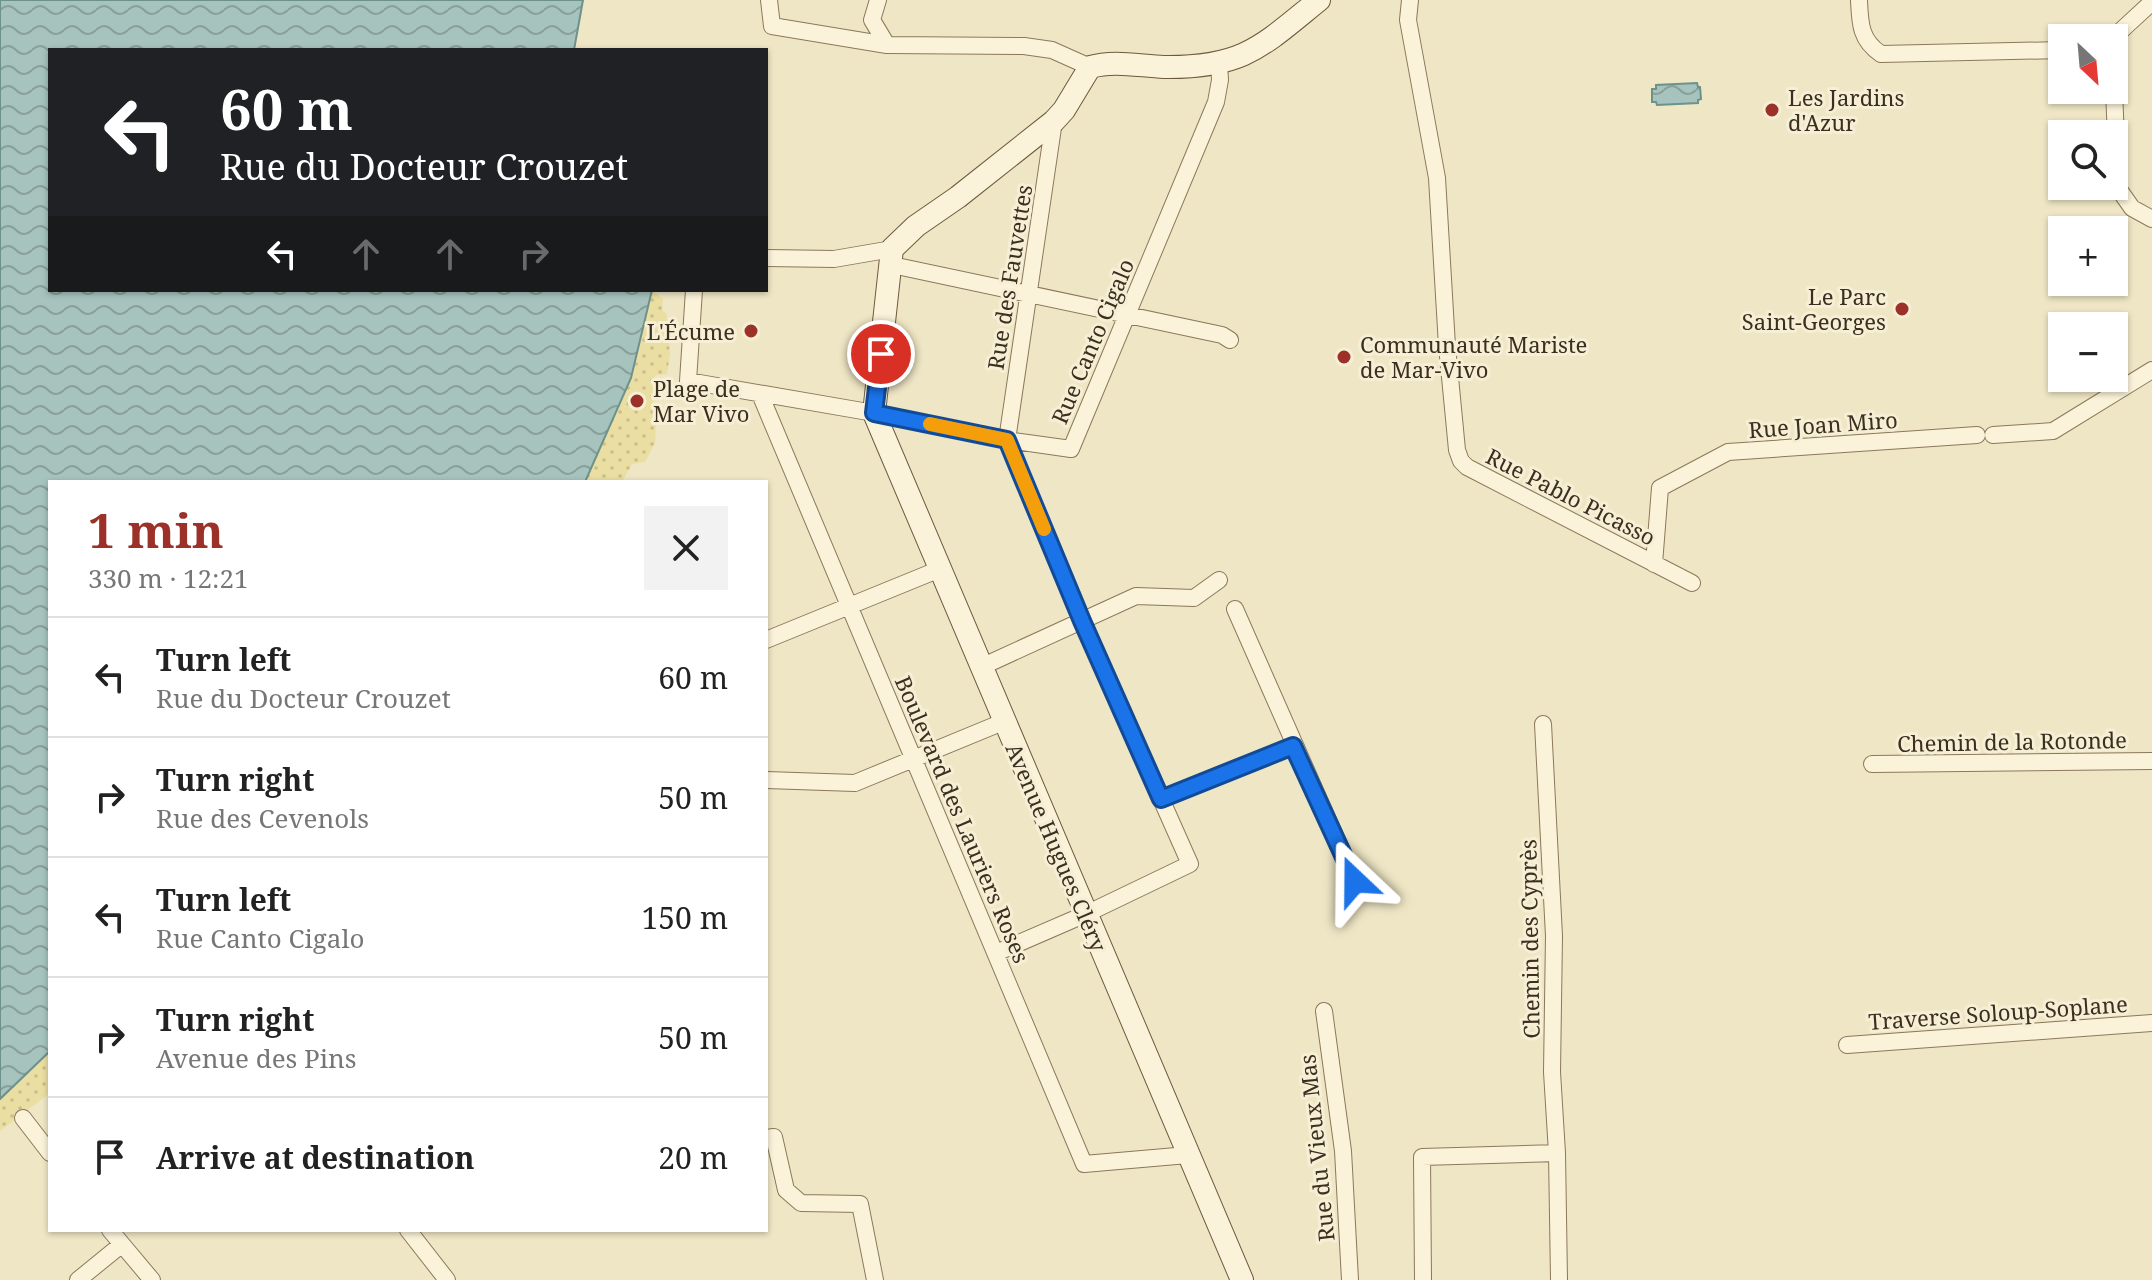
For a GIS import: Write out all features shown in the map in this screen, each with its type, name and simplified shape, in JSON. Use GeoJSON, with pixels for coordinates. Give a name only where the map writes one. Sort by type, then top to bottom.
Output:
{"type":"FeatureCollection","features":[{"type":"Feature","properties":{"kind":"street"},"geometry":{"type":"LineString","coordinates":[[769,0],[772,26],[887,45],[1024,46],[1052,50],[1090,67],[1105,63],[1193,67],[1243,56],[1265,45],[1319,0]]}},
{"type":"Feature","properties":{"kind":"street"},"geometry":{"type":"LineString","coordinates":[[878,0],[872,20],[887,45]]}},
{"type":"Feature","properties":{"kind":"street","name":"Rue Pablo Picasso"},"geometry":{"type":"LineString","coordinates":[[1410,0],[1408,20],[1437,178],[1447,346],[1457,450],[1461,461],[1467,467],[1692,583]]}},
{"type":"Feature","properties":{"kind":"street"},"geometry":{"type":"LineString","coordinates":[[1859,0],[1861,30],[1871,48],[1881,54],[2048,50]]}},
{"type":"Feature","properties":{"kind":"street"},"geometry":{"type":"LineString","coordinates":[[2128,24],[2152,2]]}},
{"type":"Feature","properties":{"kind":"street","name":"Rue Canto Cigalo"},"geometry":{"type":"LineString","coordinates":[[694,292],[688,381],[1071,449],[1216,102],[1219,63]]}},
{"type":"Feature","properties":{"kind":"street"},"geometry":{"type":"LineString","coordinates":[[874,413],[892,257],[916,226],[1054,121],[1077,91],[1090,67]]}},
{"type":"Feature","properties":{"kind":"street"},"geometry":{"type":"LineString","coordinates":[[2115,104],[2118,188],[2132,208],[2152,219]]}},
{"type":"Feature","properties":{"kind":"street","name":"Rue des Fauvettes"},"geometry":{"type":"LineString","coordinates":[[1007,440],[1054,121]]}},
{"type":"Feature","properties":{"kind":"street"},"geometry":{"type":"LineString","coordinates":[[768,258],[892,257],[1028,293],[1222,335],[1230,340]]}},
{"type":"Feature","properties":{"kind":"street","name":"Rue Joan Miro"},"geometry":{"type":"LineString","coordinates":[[1654,564],[1660,488],[1728,452],[2053,431],[2152,370]]}},
{"type":"Feature","properties":{"kind":"street","name":"Boulevard des Lauriers Roses"},"geometry":{"type":"LineString","coordinates":[[760,394],[1084,1164],[1188,1155]]}},
{"type":"Feature","properties":{"kind":"street","name":"Avenue Hugues Cléry"},"geometry":{"type":"LineString","coordinates":[[874,413],[1242,1280]]}},
{"type":"Feature","properties":{"kind":"street"},"geometry":{"type":"LineString","coordinates":[[996,953],[1190,864],[1082,621],[1007,440]]}},
{"type":"Feature","properties":{"kind":"street"},"geometry":{"type":"LineString","coordinates":[[768,639],[940,569]]}},
{"type":"Feature","properties":{"kind":"street"},"geometry":{"type":"LineString","coordinates":[[981,667],[1136,596],[1194,598],[1219,580]]}},
{"type":"Feature","properties":{"kind":"street"},"geometry":{"type":"LineString","coordinates":[[1235,609],[1355,881]]}},
{"type":"Feature","properties":{"kind":"street"},"geometry":{"type":"LineString","coordinates":[[768,780],[855,783],[1003,722]]}},
{"type":"Feature","properties":{"kind":"street","name":"Chemin des Cyprès"},"geometry":{"type":"LineString","coordinates":[[1543,724],[1554,921],[1552,1072],[1559,1280]]}},
{"type":"Feature","properties":{"kind":"street"},"geometry":{"type":"LineString","coordinates":[[1161,799],[1293,746]]}},
{"type":"Feature","properties":{"kind":"street","name":"Chemin de la Rotonde"},"geometry":{"type":"LineString","coordinates":[[1872,764],[2152,761]]}},
{"type":"Feature","properties":{"kind":"street","name":"Rue du Vieux Mas"},"geometry":{"type":"LineString","coordinates":[[1324,1011],[1343,1151],[1350,1280]]}},
{"type":"Feature","properties":{"kind":"street","name":"Traverse Soloup-Soplane"},"geometry":{"type":"LineString","coordinates":[[1847,1045],[2152,1023]]}},
{"type":"Feature","properties":{"kind":"street"},"geometry":{"type":"LineString","coordinates":[[23,1118],[48,1150]]}},
{"type":"Feature","properties":{"kind":"street"},"geometry":{"type":"LineString","coordinates":[[768,1138],[774,1137],[786,1190],[801,1203],[860,1204],[875,1280]]}},
{"type":"Feature","properties":{"kind":"street"},"geometry":{"type":"LineString","coordinates":[[1423,1280],[1422,1157],[1557,1153]]}},
{"type":"Feature","properties":{"kind":"street"},"geometry":{"type":"LineString","coordinates":[[111,1232],[152,1280]]}},
{"type":"Feature","properties":{"kind":"street"},"geometry":{"type":"LineString","coordinates":[[410,1232],[447,1280]]}},
{"type":"Feature","properties":{"kind":"street"},"geometry":{"type":"LineString","coordinates":[[78,1280],[121,1245]]}},
{"type":"Feature","properties":{"kind":"sand","name":"Plage de Mar Vivo"},"geometry":{"type":"Polygon","coordinates":[[[652,292],[654,292],[663,299],[670,354],[667,374],[655,375],[652,424],[656,424],[655,443],[645,462],[632,464],[623,480],[586,480],[631,378],[652,292]]]}},
{"type":"Feature","properties":{"kind":"sand"},"geometry":{"type":"Polygon","coordinates":[[[48,1053],[48,1095],[0,1131],[0,1099],[48,1053]]]}},
{"type":"Feature","properties":{"kind":"water"},"geometry":{"type":"Polygon","coordinates":[[[0,0],[583,0],[574,48],[48,48],[48,292],[652,292],[631,378],[586,480],[48,480],[48,1053],[0,1099],[0,0]]]}},
{"type":"Feature","properties":{"kind":"water"},"geometry":{"type":"Polygon","coordinates":[[[1697,83],[1701,99],[1698,103],[1657,105],[1652,102],[1652,89],[1656,89],[1656,85],[1697,83]]]}},
{"type":"Feature","properties":{"kind":"slow traffic"},"geometry":{"type":"LineString","coordinates":[[930,424],[1007,440],[1044,529]]}},
{"type":"Feature","properties":{"kind":"place","name":"Les Jardins d'Azur"},"geometry":{"type":"Point","coordinates":[1772,110]}},
{"type":"Feature","properties":{"kind":"place","name":"Le Parc Saint-Georges"},"geometry":{"type":"Point","coordinates":[1902,309]}},
{"type":"Feature","properties":{"kind":"place","name":"L'Écume"},"geometry":{"type":"Point","coordinates":[751,331]}},
{"type":"Feature","properties":{"kind":"place","name":"Communauté Mariste de Mar-Vivo"},"geometry":{"type":"Point","coordinates":[1344,357]}},
{"type":"Feature","properties":{"kind":"place","name":"Plage de Mar Vivo"},"geometry":{"type":"Point","coordinates":[637,401]}},
{"type":"Feature","properties":{"kind":"route"},"geometry":{"type":"LineString","coordinates":[[881,354],[874,413],[1007,440],[1082,621],[1161,799],[1293,746],[1355,881]]}}]}
